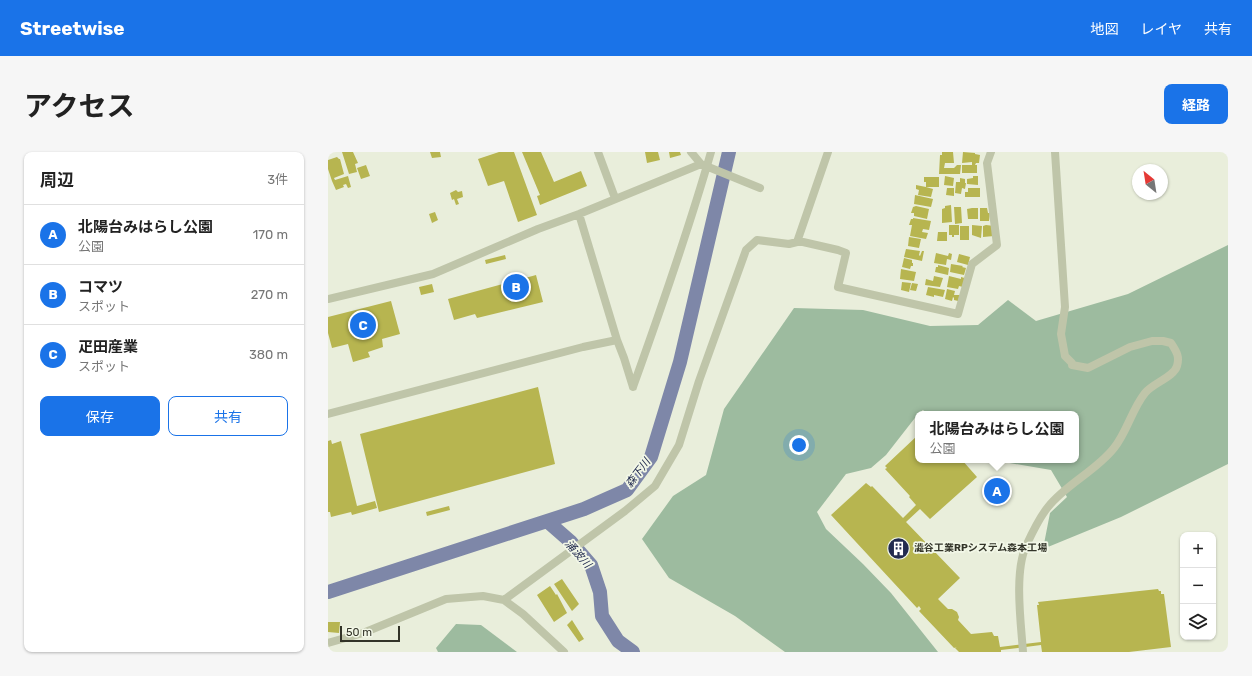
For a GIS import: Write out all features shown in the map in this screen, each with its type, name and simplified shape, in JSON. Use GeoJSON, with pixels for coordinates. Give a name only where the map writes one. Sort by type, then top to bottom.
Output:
{"type":"FeatureCollection","features":[{"type":"Feature","properties":{"kind":"street"},"geometry":{"type":"LineString","coordinates":[[598,152],[616,198]]}},
{"type":"Feature","properties":{"kind":"street"},"geometry":{"type":"LineString","coordinates":[[691,152],[706,167],[758,187]]}},
{"type":"Feature","properties":{"kind":"street"},"geometry":{"type":"LineString","coordinates":[[579,214],[617,340],[633,387],[673,275],[711,152]]}},
{"type":"Feature","properties":{"kind":"street"},"geometry":{"type":"LineString","coordinates":[[797,242],[828,152]]}},
{"type":"Feature","properties":{"kind":"street"},"geometry":{"type":"LineString","coordinates":[[504,600],[625,511],[655,486],[679,445],[699,381],[746,250],[757,240],[789,244],[797,242],[838,250],[846,253],[838,287],[958,314],[972,264],[997,245],[987,163],[991,152]]}},
{"type":"Feature","properties":{"kind":"street"},"geometry":{"type":"LineString","coordinates":[[1023,652],[1019,584],[1025,548],[1039,521],[1048,506],[1114,449],[1140,399],[1149,389],[1173,372],[1177,367],[1179,356],[1171,343],[1152,341],[1130,347],[1088,368],[1074,364],[1072,365],[1072,363],[1065,356],[1061,334],[1065,307],[1055,152]]}},
{"type":"Feature","properties":{"kind":"street"},"geometry":{"type":"LineString","coordinates":[[328,299],[433,274],[538,229],[579,214],[616,198],[706,167]]}},
{"type":"Feature","properties":{"kind":"street"},"geometry":{"type":"LineString","coordinates":[[328,414],[584,347],[617,340]]}},
{"type":"Feature","properties":{"kind":"street"},"geometry":{"type":"LineString","coordinates":[[328,643],[364,633],[446,599],[483,596],[504,600],[523,614],[564,652]]}},
{"type":"Feature","properties":{"kind":"green space"},"geometry":{"type":"Polygon","coordinates":[[[1228,245],[1228,464],[1121,517],[1043,549],[1050,513],[1067,497],[1051,470],[1010,463],[1079,463],[1079,411],[923,410],[915,411],[915,418],[886,455],[871,468],[846,474],[817,512],[826,529],[891,593],[938,652],[785,652],[735,616],[669,578],[642,539],[673,496],[706,475],[724,409],[794,308],[863,310],[930,326],[978,325],[1008,300],[1036,321],[1128,294],[1228,245]]]}},
{"type":"Feature","properties":{"kind":"green space"},"geometry":{"type":"Polygon","coordinates":[[[456,624],[481,625],[517,652],[438,652],[436,648],[456,624]]]}},
{"type":"Feature","properties":{"kind":"building"},"geometry":{"type":"Polygon","coordinates":[[[342,152],[353,152],[358,163],[355,164],[357,172],[349,174],[342,152]]]}},
{"type":"Feature","properties":{"kind":"building"},"geometry":{"type":"Polygon","coordinates":[[[430,152],[440,152],[441,157],[432,158],[430,152]]]}},
{"type":"Feature","properties":{"kind":"building"},"geometry":{"type":"Polygon","coordinates":[[[499,152],[514,152],[537,215],[518,222],[504,181],[488,186],[478,159],[499,152]]]}},
{"type":"Feature","properties":{"kind":"building"},"geometry":{"type":"Polygon","coordinates":[[[522,152],[541,152],[554,182],[581,171],[587,186],[540,205],[537,196],[540,195],[522,152]]]}},
{"type":"Feature","properties":{"kind":"building"},"geometry":{"type":"Polygon","coordinates":[[[645,152],[658,152],[660,160],[647,163],[645,152]]]}},
{"type":"Feature","properties":{"kind":"building"},"geometry":{"type":"Polygon","coordinates":[[[669,152],[680,152],[681,155],[670,158],[669,152]]]}},
{"type":"Feature","properties":{"kind":"building"},"geometry":{"type":"Polygon","coordinates":[[[942,152],[953,152],[954,163],[945,163],[944,168],[954,168],[957,165],[961,165],[960,174],[939,174],[940,155],[942,155],[942,152]]]}},
{"type":"Feature","properties":{"kind":"building"},"geometry":{"type":"Polygon","coordinates":[[[963,152],[980,155],[979,163],[972,165],[972,162],[962,163],[963,152]]]}},
{"type":"Feature","properties":{"kind":"building"},"geometry":{"type":"Polygon","coordinates":[[[337,157],[340,159],[344,174],[334,178],[335,180],[348,176],[351,187],[348,188],[346,184],[343,185],[344,187],[336,190],[328,169],[328,160],[337,157]]]}},
{"type":"Feature","properties":{"kind":"building"},"geometry":{"type":"Polygon","coordinates":[[[366,165],[370,176],[361,179],[357,168],[366,165]]]}},
{"type":"Feature","properties":{"kind":"building"},"geometry":{"type":"Polygon","coordinates":[[[962,165],[977,165],[977,173],[962,173],[962,165]]]}},
{"type":"Feature","properties":{"kind":"building"},"geometry":{"type":"Polygon","coordinates":[[[945,176],[954,178],[953,186],[944,185],[945,176]]]}},
{"type":"Feature","properties":{"kind":"building"},"geometry":{"type":"Polygon","coordinates":[[[973,176],[978,176],[978,185],[967,184],[967,179],[973,178],[973,176]]]}},
{"type":"Feature","properties":{"kind":"building"},"geometry":{"type":"Polygon","coordinates":[[[924,177],[939,177],[939,187],[926,187],[924,177]]]}},
{"type":"Feature","properties":{"kind":"building"},"geometry":{"type":"Polygon","coordinates":[[[960,178],[965,179],[966,183],[965,189],[962,188],[961,194],[955,193],[956,182],[960,182],[960,178]]]}},
{"type":"Feature","properties":{"kind":"building"},"geometry":{"type":"Polygon","coordinates":[[[916,185],[933,189],[931,197],[918,195],[919,190],[916,189],[916,185]]]}},
{"type":"Feature","properties":{"kind":"building"},"geometry":{"type":"Polygon","coordinates":[[[947,188],[954,188],[954,196],[946,195],[947,188]]]}},
{"type":"Feature","properties":{"kind":"building"},"geometry":{"type":"Polygon","coordinates":[[[968,188],[980,188],[980,197],[965,197],[965,192],[968,192],[968,188]]]}},
{"type":"Feature","properties":{"kind":"building"},"geometry":{"type":"Polygon","coordinates":[[[456,190],[458,192],[462,191],[463,197],[457,199],[459,204],[456,205],[454,199],[452,200],[450,193],[456,190]]]}},
{"type":"Feature","properties":{"kind":"building"},"geometry":{"type":"Polygon","coordinates":[[[915,195],[933,199],[931,207],[914,204],[915,195]]]}},
{"type":"Feature","properties":{"kind":"building"},"geometry":{"type":"Polygon","coordinates":[[[951,205],[952,222],[942,223],[942,209],[945,208],[945,206],[951,205]]]}},
{"type":"Feature","properties":{"kind":"building"},"geometry":{"type":"Polygon","coordinates":[[[916,206],[929,209],[927,219],[914,216],[914,213],[911,213],[913,207],[916,206]]]}},
{"type":"Feature","properties":{"kind":"building"},"geometry":{"type":"Polygon","coordinates":[[[954,207],[961,207],[962,223],[955,224],[954,207]]]}},
{"type":"Feature","properties":{"kind":"building"},"geometry":{"type":"Polygon","coordinates":[[[978,208],[978,219],[968,219],[967,209],[978,208]]]}},
{"type":"Feature","properties":{"kind":"building"},"geometry":{"type":"Polygon","coordinates":[[[980,208],[987,208],[988,213],[990,213],[989,221],[980,221],[980,208]]]}},
{"type":"Feature","properties":{"kind":"building"},"geometry":{"type":"Polygon","coordinates":[[[435,212],[438,220],[432,223],[429,214],[435,212]]]}},
{"type":"Feature","properties":{"kind":"building"},"geometry":{"type":"Polygon","coordinates":[[[911,219],[931,221],[929,230],[923,229],[922,232],[928,233],[926,239],[910,236],[912,225],[909,225],[911,219]]]}},
{"type":"Feature","properties":{"kind":"building"},"geometry":{"type":"Polygon","coordinates":[[[949,225],[959,225],[959,235],[954,235],[954,237],[952,237],[952,235],[949,235],[949,225]]]}},
{"type":"Feature","properties":{"kind":"building"},"geometry":{"type":"Polygon","coordinates":[[[972,225],[982,226],[981,238],[972,235],[972,225]]]}},
{"type":"Feature","properties":{"kind":"building"},"geometry":{"type":"Polygon","coordinates":[[[960,226],[969,226],[969,240],[960,240],[960,226]]]}},
{"type":"Feature","properties":{"kind":"building"},"geometry":{"type":"Polygon","coordinates":[[[983,226],[994,226],[994,236],[983,237],[983,226]]]}},
{"type":"Feature","properties":{"kind":"building"},"geometry":{"type":"Polygon","coordinates":[[[938,232],[947,232],[947,241],[937,241],[938,232]]]}},
{"type":"Feature","properties":{"kind":"building"},"geometry":{"type":"Polygon","coordinates":[[[909,237],[921,239],[919,248],[908,246],[909,237]]]}},
{"type":"Feature","properties":{"kind":"building"},"geometry":{"type":"Polygon","coordinates":[[[906,249],[920,251],[920,256],[922,251],[924,251],[922,261],[904,257],[906,249]]]}},
{"type":"Feature","properties":{"kind":"building"},"geometry":{"type":"Polygon","coordinates":[[[936,253],[948,256],[949,253],[952,254],[951,260],[947,259],[946,265],[934,263],[936,253]]]}},
{"type":"Feature","properties":{"kind":"building"},"geometry":{"type":"Polygon","coordinates":[[[959,254],[970,257],[968,265],[957,262],[959,254]]]}},
{"type":"Feature","properties":{"kind":"building"},"geometry":{"type":"Polygon","coordinates":[[[505,255],[506,259],[486,264],[485,260],[505,255]]]}},
{"type":"Feature","properties":{"kind":"building"},"geometry":{"type":"Polygon","coordinates":[[[904,258],[912,260],[913,266],[911,266],[910,269],[902,267],[904,258]]]}},
{"type":"Feature","properties":{"kind":"building"},"geometry":{"type":"Polygon","coordinates":[[[951,264],[966,268],[964,275],[950,272],[951,264]]]}},
{"type":"Feature","properties":{"kind":"building"},"geometry":{"type":"Polygon","coordinates":[[[938,265],[949,268],[948,275],[935,272],[938,265]]]}},
{"type":"Feature","properties":{"kind":"building"},"geometry":{"type":"Polygon","coordinates":[[[901,269],[916,272],[914,281],[900,279],[901,269]]]}},
{"type":"Feature","properties":{"kind":"building"},"geometry":{"type":"Polygon","coordinates":[[[536,275],[543,302],[477,318],[475,314],[454,320],[448,299],[536,275]]]}},
{"type":"Feature","properties":{"kind":"building"},"geometry":{"type":"Polygon","coordinates":[[[934,276],[943,278],[940,287],[925,285],[926,279],[933,281],[934,276]]]}},
{"type":"Feature","properties":{"kind":"building"},"geometry":{"type":"Polygon","coordinates":[[[949,276],[968,279],[963,287],[959,286],[958,289],[947,287],[949,276]]]}},
{"type":"Feature","properties":{"kind":"building"},"geometry":{"type":"Polygon","coordinates":[[[902,282],[911,283],[909,292],[901,290],[902,282]]]}},
{"type":"Feature","properties":{"kind":"building"},"geometry":{"type":"Polygon","coordinates":[[[912,283],[918,284],[916,291],[910,290],[912,283]]]}},
{"type":"Feature","properties":{"kind":"building"},"geometry":{"type":"Polygon","coordinates":[[[432,284],[434,292],[421,295],[419,287],[432,284]]]}},
{"type":"Feature","properties":{"kind":"building"},"geometry":{"type":"Polygon","coordinates":[[[928,287],[945,290],[943,297],[926,295],[928,287]]]}},
{"type":"Feature","properties":{"kind":"building"},"geometry":{"type":"Polygon","coordinates":[[[947,289],[955,291],[954,295],[960,295],[958,301],[954,300],[953,297],[952,301],[945,299],[947,289]]]}},
{"type":"Feature","properties":{"kind":"building"},"geometry":{"type":"Polygon","coordinates":[[[391,301],[400,334],[382,339],[383,347],[368,352],[370,357],[353,362],[348,344],[332,348],[328,333],[328,317],[391,301]]]}},
{"type":"Feature","properties":{"kind":"building"},"geometry":{"type":"Polygon","coordinates":[[[538,387],[555,464],[379,512],[360,434],[538,387]]]}},
{"type":"Feature","properties":{"kind":"building"},"geometry":{"type":"Polygon","coordinates":[[[915,438],[915,463],[965,463],[977,477],[930,519],[920,509],[906,522],[960,578],[938,599],[948,609],[952,609],[957,612],[959,617],[958,620],[971,634],[992,632],[994,636],[998,636],[1000,647],[1041,642],[1037,605],[1039,605],[1038,602],[1158,589],[1161,591],[1161,594],[1164,594],[1171,647],[1129,652],[1042,652],[1041,645],[1001,650],[1001,652],[959,652],[955,648],[957,647],[954,648],[919,611],[921,609],[919,606],[917,608],[831,515],[866,483],[871,487],[872,486],[903,518],[916,505],[909,497],[910,496],[885,469],[887,468],[885,466],[915,438]]]}},
{"type":"Feature","properties":{"kind":"building"},"geometry":{"type":"Polygon","coordinates":[[[331,440],[332,444],[341,441],[357,506],[375,501],[377,508],[352,515],[351,512],[331,517],[330,512],[328,512],[328,441],[331,440]]]}},
{"type":"Feature","properties":{"kind":"building"},"geometry":{"type":"Polygon","coordinates":[[[449,506],[450,510],[427,516],[426,512],[449,506]]]}},
{"type":"Feature","properties":{"kind":"building"},"geometry":{"type":"Polygon","coordinates":[[[562,579],[579,604],[572,611],[554,584],[562,579]]]}},
{"type":"Feature","properties":{"kind":"building"},"geometry":{"type":"Polygon","coordinates":[[[550,586],[556,595],[557,594],[567,613],[554,622],[537,595],[550,586]]]}},
{"type":"Feature","properties":{"kind":"building"},"geometry":{"type":"Polygon","coordinates":[[[572,620],[584,639],[579,642],[567,625],[572,620]]]}},
{"type":"Feature","properties":{"kind":"building"},"geometry":{"type":"Polygon","coordinates":[[[328,622],[340,622],[339,633],[328,632],[328,622]]]}},
{"type":"Feature","properties":{"kind":"waterway","name":"森下川"},"geometry":{"type":"LineString","coordinates":[[328,592],[584,509],[627,490],[651,457],[680,362],[729,152]]}},
{"type":"Feature","properties":{"kind":"waterway","name":"涌波川"},"geometry":{"type":"LineString","coordinates":[[547,521],[571,542],[591,565],[600,592],[602,616],[618,641],[633,652]]}},
{"type":"Feature","properties":{"kind":"place","name":"コマツ"},"geometry":{"type":"Point","coordinates":[516,287]}},
{"type":"Feature","properties":{"kind":"place","name":"疋田産業"},"geometry":{"type":"Point","coordinates":[363,325]}},
{"type":"Feature","properties":{"kind":"place","name":"北陽台みはらし公園"},"geometry":{"type":"Point","coordinates":[997,491]}},
{"type":"Feature","properties":{"kind":"place","name":"澁谷工業RPシステム森本工場"},"geometry":{"type":"Point","coordinates":[898,548]}}]}
